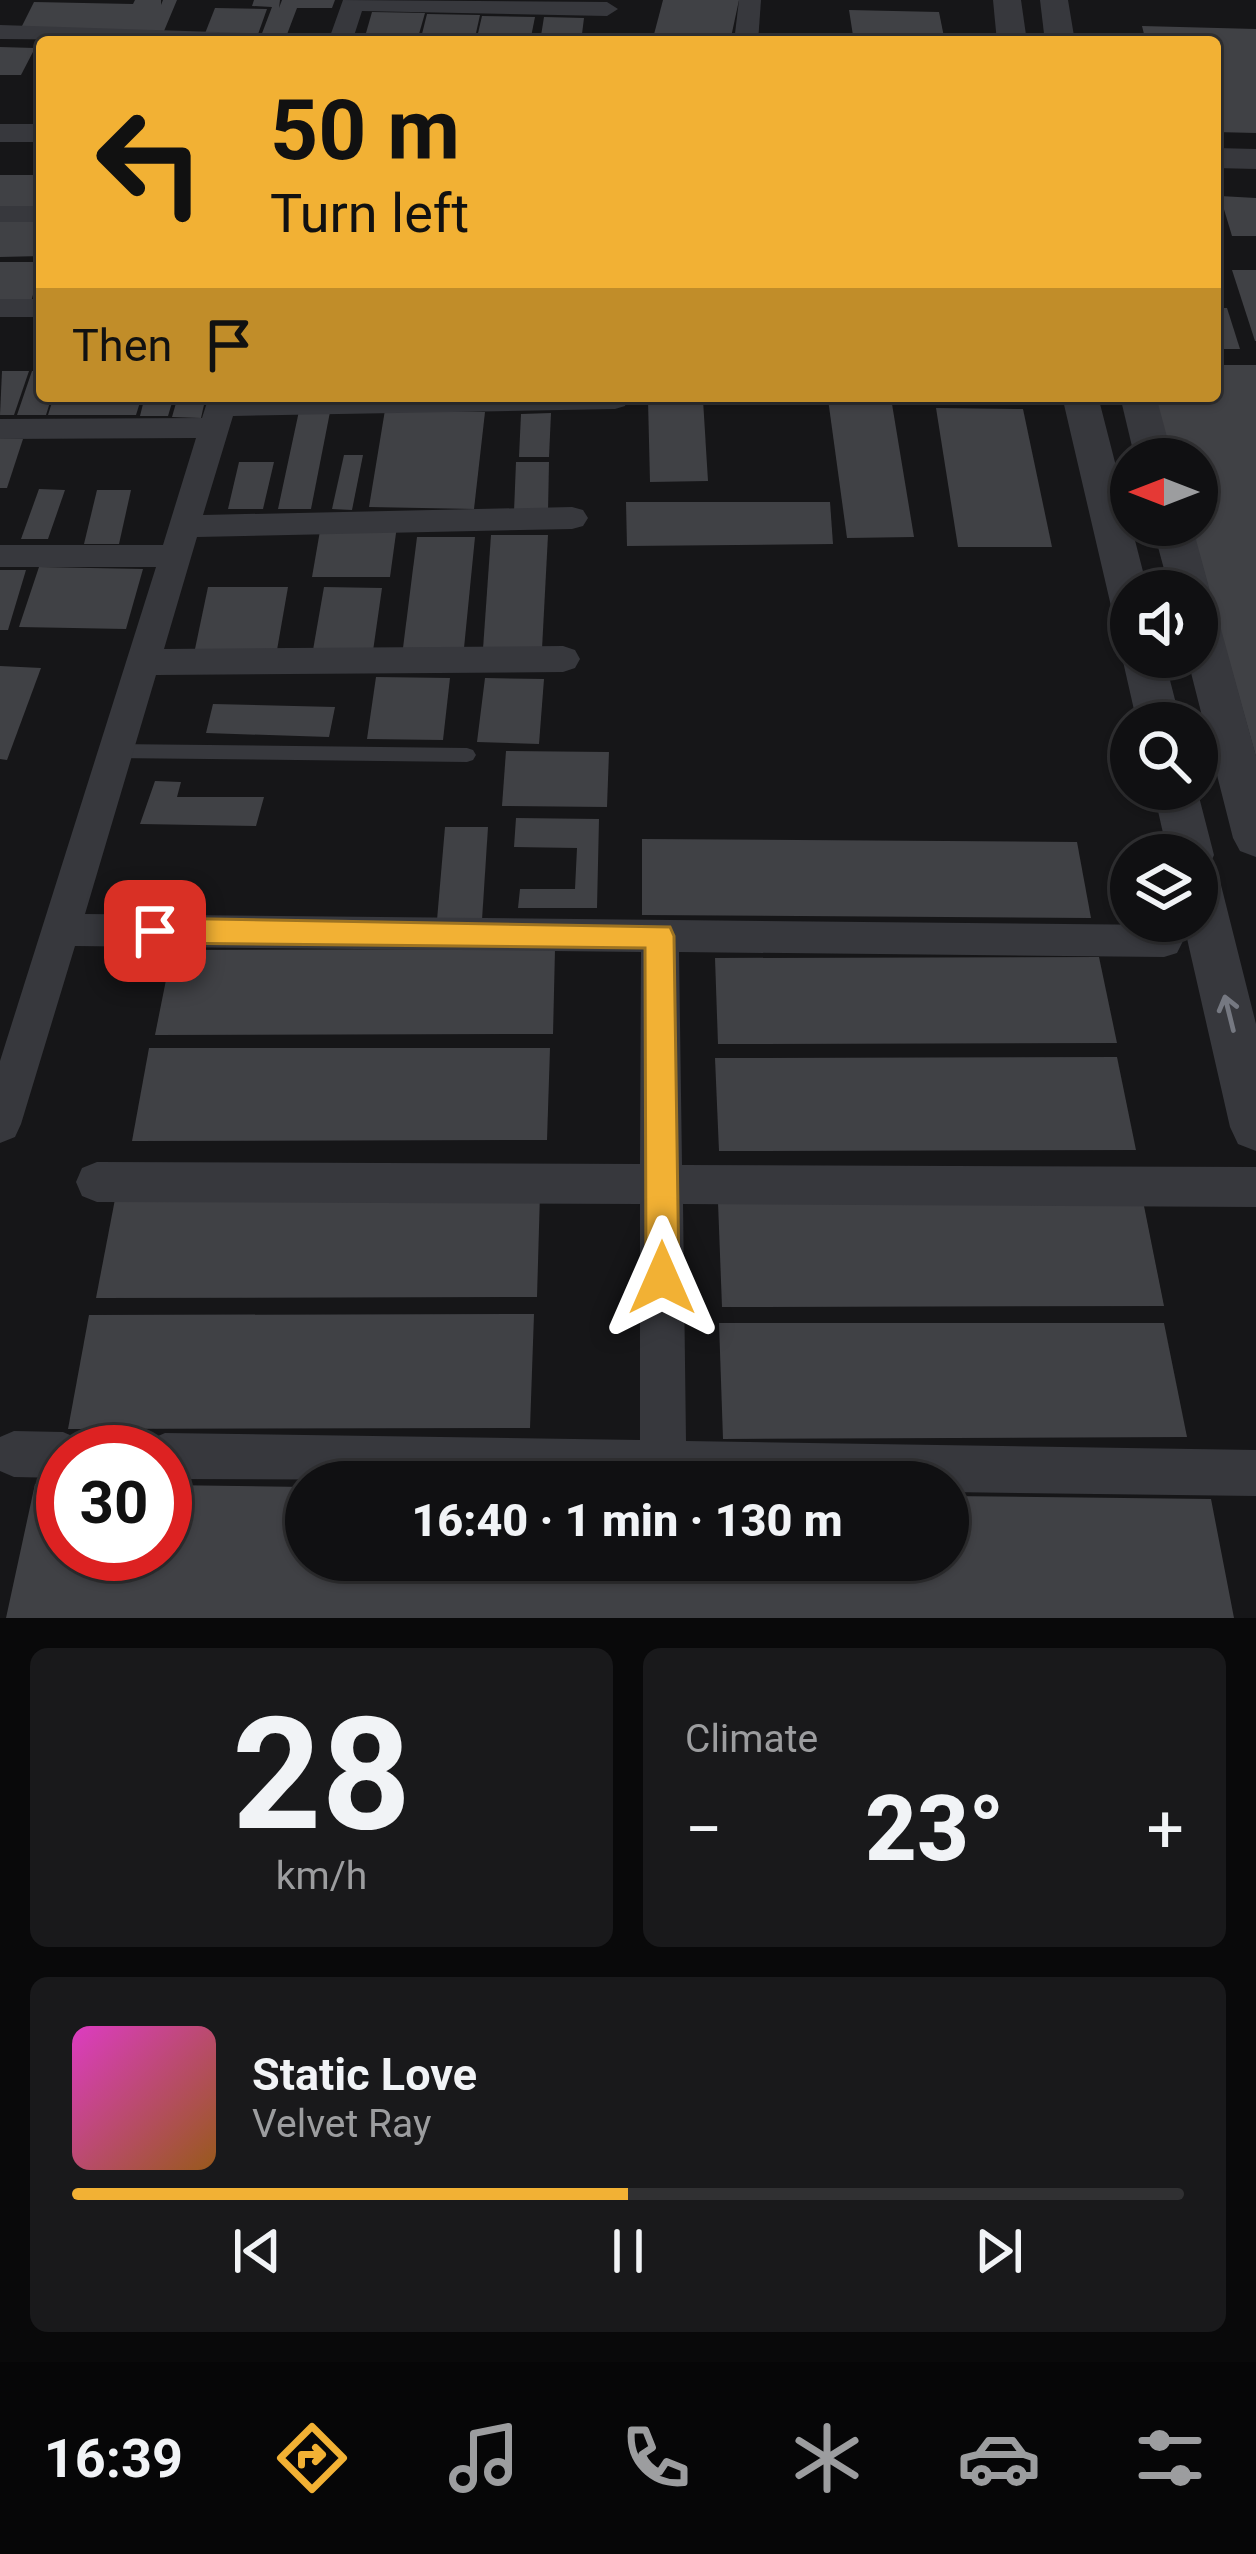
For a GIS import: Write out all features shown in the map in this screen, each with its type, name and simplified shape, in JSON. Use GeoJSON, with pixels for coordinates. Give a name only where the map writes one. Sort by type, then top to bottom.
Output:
{"type":"FeatureCollection","features":[{"type":"Feature","properties":{"kind":"street"},"geometry":{"type":"LineString","coordinates":[[747,36],[750,0]]}},
{"type":"Feature","properties":{"kind":"street"},"geometry":{"type":"LineString","coordinates":[[1007,0],[1011,36]]}},
{"type":"Feature","properties":{"kind":"street"},"geometry":{"type":"LineString","coordinates":[[1054,0],[1059,36]]}},
{"type":"Feature","properties":{"kind":"street"},"geometry":{"type":"LineString","coordinates":[[342,36],[354,2],[609,5],[601,36]]}},
{"type":"Feature","properties":{"kind":"street"},"geometry":{"type":"LineString","coordinates":[[0,32],[125,36]]}},
{"type":"Feature","properties":{"kind":"street"},"geometry":{"type":"LineString","coordinates":[[0,133],[36,133]]}},
{"type":"Feature","properties":{"kind":"street"},"geometry":{"type":"LineString","coordinates":[[1221,158],[1256,159]]}},
{"type":"Feature","properties":{"kind":"street"},"geometry":{"type":"LineString","coordinates":[[0,163],[36,164]]}},
{"type":"Feature","properties":{"kind":"street"},"geometry":{"type":"LineString","coordinates":[[1221,187],[1256,188]]}},
{"type":"Feature","properties":{"kind":"street"},"geometry":{"type":"LineString","coordinates":[[0,214],[36,214]]}},
{"type":"Feature","properties":{"kind":"street"},"geometry":{"type":"LineString","coordinates":[[0,308],[36,308]]}},
{"type":"Feature","properties":{"kind":"street"},"geometry":{"type":"LineString","coordinates":[[0,429],[220,410],[507,402]]}},
{"type":"Feature","properties":{"kind":"street"},"geometry":{"type":"LineString","coordinates":[[1082,402],[1122,570]]}},
{"type":"Feature","properties":{"kind":"street"},"geometry":{"type":"LineString","coordinates":[[1140,402],[1149,438]]}},
{"type":"Feature","properties":{"kind":"street"},"geometry":{"type":"LineString","coordinates":[[0,1124],[220,410]]}},
{"type":"Feature","properties":{"kind":"street"},"geometry":{"type":"LineString","coordinates":[[0,556],[572,518]]}},
{"type":"Feature","properties":{"kind":"street"},"geometry":{"type":"LineString","coordinates":[[146,662],[563,659]]}},
{"type":"Feature","properties":{"kind":"street"},"geometry":{"type":"LineString","coordinates":[[1213,678],[1256,838]]}},
{"type":"Feature","properties":{"kind":"street"},"geometry":{"type":"LineString","coordinates":[[63,930],[1110,940]]}},
{"type":"Feature","properties":{"kind":"street"},"geometry":{"type":"LineString","coordinates":[[660,936],[663,1461]]}},
{"type":"Feature","properties":{"kind":"street"},"geometry":{"type":"LineString","coordinates":[[1212,942],[1256,1127]]}},
{"type":"Feature","properties":{"kind":"street"},"geometry":{"type":"LineString","coordinates":[[97,1182],[1256,1187]]}},
{"type":"Feature","properties":{"kind":"street"},"geometry":{"type":"LineString","coordinates":[[14,1454],[36,1454]]}},
{"type":"Feature","properties":{"kind":"street"},"geometry":{"type":"LineString","coordinates":[[192,1456],[476,1461]]}},
{"type":"Feature","properties":{"kind":"street"},"geometry":{"type":"LineString","coordinates":[[969,1469],[1256,1474]]}},
{"type":"Feature","properties":{"kind":"lane"},"geometry":{"type":"LineString","coordinates":[[113,752],[467,755]]}},
{"type":"Feature","properties":{"kind":"building"},"geometry":{"type":"Polygon","coordinates":[[[135,0],[161,0],[161,5],[163,0],[177,0],[164,31],[21,28],[34,2],[133,4],[135,0]]]}},
{"type":"Feature","properties":{"kind":"building"},"geometry":{"type":"Polygon","coordinates":[[[254,0],[280,0],[279,8],[282,0],[335,0],[332,8],[297,8],[286,36],[261,36],[272,7],[252,6],[254,0]]]}},
{"type":"Feature","properties":{"kind":"building"},"geometry":{"type":"Polygon","coordinates":[[[663,0],[739,0],[731,36],[654,36],[663,0]]]}},
{"type":"Feature","properties":{"kind":"building"},"geometry":{"type":"Polygon","coordinates":[[[215,8],[267,9],[257,36],[204,36],[215,8]]]}},
{"type":"Feature","properties":{"kind":"building"},"geometry":{"type":"Polygon","coordinates":[[[849,10],[939,12],[944,36],[853,36],[849,10]]]}},
{"type":"Feature","properties":{"kind":"building"},"geometry":{"type":"Polygon","coordinates":[[[372,12],[425,13],[418,36],[365,36],[372,12]]]}},
{"type":"Feature","properties":{"kind":"building"},"geometry":{"type":"Polygon","coordinates":[[[427,14],[480,15],[475,36],[422,36],[427,14]]]}},
{"type":"Feature","properties":{"kind":"building"},"geometry":{"type":"Polygon","coordinates":[[[482,16],[535,17],[531,36],[477,36],[482,16]]]}},
{"type":"Feature","properties":{"kind":"building"},"geometry":{"type":"Polygon","coordinates":[[[544,17],[584,18],[582,36],[541,36],[544,17]]]}},
{"type":"Feature","properties":{"kind":"building"},"geometry":{"type":"Polygon","coordinates":[[[1142,26],[1256,29],[1256,133],[1221,132],[1221,36],[1144,36],[1142,26]]]}},
{"type":"Feature","properties":{"kind":"building"},"geometry":{"type":"Polygon","coordinates":[[[0,47],[35,48],[21,75],[0,75],[0,47]]]}},
{"type":"Feature","properties":{"kind":"building"},"geometry":{"type":"Polygon","coordinates":[[[0,175],[36,175],[36,208],[0,208],[0,175]]]}},
{"type":"Feature","properties":{"kind":"building"},"geometry":{"type":"Polygon","coordinates":[[[1221,196],[1256,198],[1256,236],[1232,236],[1221,196]]]}},
{"type":"Feature","properties":{"kind":"building"},"geometry":{"type":"Polygon","coordinates":[[[0,218],[36,218],[36,256],[0,257],[0,218]]]}},
{"type":"Feature","properties":{"kind":"building"},"geometry":{"type":"Polygon","coordinates":[[[0,262],[36,262],[31,302],[0,302],[0,262]]]}},
{"type":"Feature","properties":{"kind":"building"},"geometry":{"type":"Polygon","coordinates":[[[1232,270],[1256,270],[1256,341],[1255,341],[1232,270]]]}},
{"type":"Feature","properties":{"kind":"building"},"geometry":{"type":"Polygon","coordinates":[[[1221,308],[1227,308],[1240,349],[1221,349],[1221,308]]]}},
{"type":"Feature","properties":{"kind":"building"},"geometry":{"type":"Polygon","coordinates":[[[1221,365],[1256,365],[1256,757],[1218,621],[1218,570],[1204,570],[1197,546],[1218,546],[1218,438],[1166,438],[1157,402],[1221,402],[1221,365]]]}},
{"type":"Feature","properties":{"kind":"building"},"geometry":{"type":"Polygon","coordinates":[[[2,371],[29,371],[14,415],[0,415],[2,371]]]}},
{"type":"Feature","properties":{"kind":"building"},"geometry":{"type":"Polygon","coordinates":[[[32,371],[36,371],[36,402],[50,402],[46,415],[17,415],[32,371]]]}},
{"type":"Feature","properties":{"kind":"building"},"geometry":{"type":"Polygon","coordinates":[[[52,402],[140,402],[136,415],[48,415],[52,402]]]}},
{"type":"Feature","properties":{"kind":"building"},"geometry":{"type":"Polygon","coordinates":[[[144,402],[172,402],[168,416],[140,416],[144,402]]]}},
{"type":"Feature","properties":{"kind":"building"},"geometry":{"type":"Polygon","coordinates":[[[176,402],[205,402],[201,418],[172,417],[176,402]]]}},
{"type":"Feature","properties":{"kind":"building"},"geometry":{"type":"Polygon","coordinates":[[[648,402],[703,402],[708,481],[650,482],[648,402]]]}},
{"type":"Feature","properties":{"kind":"building"},"geometry":{"type":"Polygon","coordinates":[[[828,402],[892,402],[914,537],[847,538],[828,402]]]}},
{"type":"Feature","properties":{"kind":"building"},"geometry":{"type":"Polygon","coordinates":[[[936,408],[1023,409],[1052,547],[958,547],[936,408]]]}},
{"type":"Feature","properties":{"kind":"building"},"geometry":{"type":"Polygon","coordinates":[[[385,410],[485,412],[474,509],[369,507],[385,410]]]}},
{"type":"Feature","properties":{"kind":"building"},"geometry":{"type":"Polygon","coordinates":[[[299,411],[330,412],[311,509],[278,509],[299,411]]]}},
{"type":"Feature","properties":{"kind":"building"},"geometry":{"type":"Polygon","coordinates":[[[551,413],[549,457],[519,457],[521,414],[551,413]]]}},
{"type":"Feature","properties":{"kind":"building"},"geometry":{"type":"Polygon","coordinates":[[[0,439],[23,439],[7,488],[0,488],[0,439]]]}},
{"type":"Feature","properties":{"kind":"building"},"geometry":{"type":"Polygon","coordinates":[[[344,455],[363,455],[352,510],[332,509],[344,455]]]}},
{"type":"Feature","properties":{"kind":"building"},"geometry":{"type":"Polygon","coordinates":[[[239,462],[274,462],[263,509],[228,509],[239,462]]]}},
{"type":"Feature","properties":{"kind":"building"},"geometry":{"type":"Polygon","coordinates":[[[516,462],[549,462],[548,512],[514,512],[516,462]]]}},
{"type":"Feature","properties":{"kind":"building"},"geometry":{"type":"Polygon","coordinates":[[[39,489],[65,490],[48,539],[21,539],[39,489]]]}},
{"type":"Feature","properties":{"kind":"building"},"geometry":{"type":"Polygon","coordinates":[[[97,490],[131,490],[119,544],[84,544],[97,490]]]}},
{"type":"Feature","properties":{"kind":"building"},"geometry":{"type":"Polygon","coordinates":[[[626,502],[830,502],[833,544],[627,546],[626,502]]]}},
{"type":"Feature","properties":{"kind":"building"},"geometry":{"type":"Polygon","coordinates":[[[321,525],[397,526],[390,577],[312,577],[321,525]]]}},
{"type":"Feature","properties":{"kind":"building"},"geometry":{"type":"Polygon","coordinates":[[[491,535],[548,535],[542,649],[483,649],[491,535]]]}},
{"type":"Feature","properties":{"kind":"building"},"geometry":{"type":"Polygon","coordinates":[[[417,537],[475,537],[464,648],[403,648],[417,537]]]}},
{"type":"Feature","properties":{"kind":"building"},"geometry":{"type":"Polygon","coordinates":[[[39,567],[143,569],[126,629],[19,627],[39,567]]]}},
{"type":"Feature","properties":{"kind":"building"},"geometry":{"type":"Polygon","coordinates":[[[0,570],[26,570],[8,630],[0,630],[0,570]]]}},
{"type":"Feature","properties":{"kind":"building"},"geometry":{"type":"Polygon","coordinates":[[[208,587],[288,587],[277,650],[195,649],[208,587]]]}},
{"type":"Feature","properties":{"kind":"building"},"geometry":{"type":"Polygon","coordinates":[[[324,587],[382,588],[373,651],[313,650],[324,587]]]}},
{"type":"Feature","properties":{"kind":"building"},"geometry":{"type":"Polygon","coordinates":[[[0,666],[41,668],[7,760],[0,759],[0,666]]]}},
{"type":"Feature","properties":{"kind":"building"},"geometry":{"type":"Polygon","coordinates":[[[376,677],[450,678],[443,740],[367,739],[376,677]]]}},
{"type":"Feature","properties":{"kind":"building"},"geometry":{"type":"Polygon","coordinates":[[[485,678],[544,679],[539,744],[477,742],[485,678]]]}},
{"type":"Feature","properties":{"kind":"building"},"geometry":{"type":"Polygon","coordinates":[[[213,704],[335,707],[329,737],[206,733],[213,704]]]}},
{"type":"Feature","properties":{"kind":"building"},"geometry":{"type":"Polygon","coordinates":[[[506,751],[609,752],[607,807],[502,806],[506,751]]]}},
{"type":"Feature","properties":{"kind":"building"},"geometry":{"type":"Polygon","coordinates":[[[155,781],[181,782],[177,797],[264,797],[256,826],[140,824],[155,781]]]}},
{"type":"Feature","properties":{"kind":"building"},"geometry":{"type":"Polygon","coordinates":[[[516,818],[599,819],[597,908],[518,908],[520,889],[575,889],[577,848],[514,847],[516,818]]]}},
{"type":"Feature","properties":{"kind":"building"},"geometry":{"type":"Polygon","coordinates":[[[445,827],[488,827],[482,920],[437,920],[445,827]]]}},
{"type":"Feature","properties":{"kind":"building"},"geometry":{"type":"Polygon","coordinates":[[[642,839],[1077,842],[1091,918],[642,915],[642,839]]]}},
{"type":"Feature","properties":{"kind":"building"},"geometry":{"type":"Polygon","coordinates":[[[555,949],[553,1034],[155,1035],[172,950],[555,949]]]}},
{"type":"Feature","properties":{"kind":"building"},"geometry":{"type":"Polygon","coordinates":[[[1099,957],[1117,1043],[718,1044],[715,958],[1099,957]]]}},
{"type":"Feature","properties":{"kind":"building"},"geometry":{"type":"Polygon","coordinates":[[[149,1048],[550,1048],[547,1140],[132,1141],[149,1048]]]}},
{"type":"Feature","properties":{"kind":"building"},"geometry":{"type":"Polygon","coordinates":[[[1117,1057],[1136,1150],[719,1151],[715,1058],[1117,1057]]]}},
{"type":"Feature","properties":{"kind":"building"},"geometry":{"type":"Polygon","coordinates":[[[540,1193],[537,1297],[96,1298],[116,1194],[540,1193]]]}},
{"type":"Feature","properties":{"kind":"building"},"geometry":{"type":"Polygon","coordinates":[[[1143,1201],[1164,1306],[722,1307],[718,1202],[1143,1201]]]}},
{"type":"Feature","properties":{"kind":"building"},"geometry":{"type":"Polygon","coordinates":[[[534,1314],[530,1428],[69,1425],[89,1315],[534,1314]]]}},
{"type":"Feature","properties":{"kind":"building"},"geometry":{"type":"Polygon","coordinates":[[[719,1323],[1164,1323],[1187,1437],[723,1439],[719,1323]]]}},
{"type":"Feature","properties":{"kind":"building"},"geometry":{"type":"Polygon","coordinates":[[[36,1484],[36,1581],[192,1581],[192,1485],[285,1487],[285,1581],[969,1581],[969,1496],[1211,1499],[1234,1618],[6,1618],[36,1484]]]}},
{"type":"Feature","properties":{"kind":"route"},"geometry":{"type":"LineString","coordinates":[[155,931],[660,936],[662,1278]]}}]}
